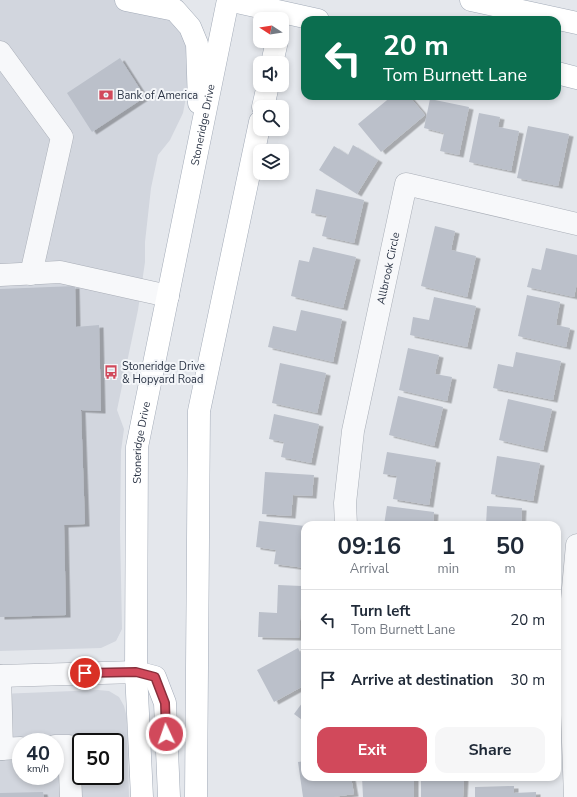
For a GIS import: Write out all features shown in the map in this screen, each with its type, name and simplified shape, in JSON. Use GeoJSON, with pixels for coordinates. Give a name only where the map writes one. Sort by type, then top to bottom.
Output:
{"type":"FeatureCollection","features":[{"type":"Feature","properties":{"kind":"main road"},"geometry":{"type":"LineString","coordinates":[[126,0],[175,10],[190,27],[198,44],[198,82],[201,134]]}},
{"type":"Feature","properties":{"kind":"main road"},"geometry":{"type":"LineString","coordinates":[[228,0],[284,10],[304,16]]}},
{"type":"Feature","properties":{"kind":"main road","name":"Stoneridge Drive"},"geometry":{"type":"LineString","coordinates":[[142,797],[136,672],[137,447],[228,0]]}},
{"type":"Feature","properties":{"kind":"main road"},"geometry":{"type":"LineString","coordinates":[[471,0],[545,16]]}},
{"type":"Feature","properties":{"kind":"main road"},"geometry":{"type":"LineString","coordinates":[[561,20],[577,23]]}},
{"type":"Feature","properties":{"kind":"main road"},"geometry":{"type":"LineString","coordinates":[[561,74],[577,78]]}},
{"type":"Feature","properties":{"kind":"main road"},"geometry":{"type":"LineString","coordinates":[[196,797],[199,411],[257,136]]}},
{"type":"Feature","properties":{"kind":"main road"},"geometry":{"type":"LineString","coordinates":[[136,672],[155,677],[165,703],[169,797]]}},
{"type":"Feature","properties":{"kind":"street"},"geometry":{"type":"LineString","coordinates":[[0,52],[62,137],[31,274]]}},
{"type":"Feature","properties":{"kind":"street","name":"Allbrook Circle"},"geometry":{"type":"LineString","coordinates":[[346,521],[345,503],[353,430],[406,184],[577,224]]}},
{"type":"Feature","properties":{"kind":"street"},"geometry":{"type":"LineString","coordinates":[[0,275],[60,272],[168,296]]}},
{"type":"Feature","properties":{"kind":"street"},"geometry":{"type":"LineString","coordinates":[[575,797],[563,632],[577,545]]}},
{"type":"Feature","properties":{"kind":"street"},"geometry":{"type":"LineString","coordinates":[[8,748],[0,676],[136,672]]}},
{"type":"Feature","properties":{"kind":"street"},"geometry":{"type":"LineString","coordinates":[[64,746],[69,746],[71,797]]}},
{"type":"Feature","properties":{"kind":"shaded area"},"geometry":{"type":"Polygon","coordinates":[[[0,0],[115,0],[176,18],[191,41],[191,72],[183,113],[170,140],[158,155],[151,188],[145,242],[145,262],[138,310],[117,410],[124,429],[121,451],[120,530],[122,629],[116,641],[101,648],[0,651],[0,0]]]}},
{"type":"Feature","properties":{"kind":"shaded area"},"geometry":{"type":"Polygon","coordinates":[[[98,690],[109,691],[119,697],[124,706],[127,718],[129,797],[0,797],[0,694],[98,690]]]}},
{"type":"Feature","properties":{"kind":"building","name":"Bank of America"},"geometry":{"type":"Polygon","coordinates":[[[120,58],[145,97],[92,132],[67,93],[120,58]]]}},
{"type":"Feature","properties":{"kind":"building"},"geometry":{"type":"Polygon","coordinates":[[[387,100],[412,100],[425,115],[381,152],[358,124],[387,100]]]}},
{"type":"Feature","properties":{"kind":"building"},"geometry":{"type":"Polygon","coordinates":[[[430,100],[469,107],[459,155],[440,151],[444,133],[424,128],[430,100]]]}},
{"type":"Feature","properties":{"kind":"building"},"geometry":{"type":"Polygon","coordinates":[[[479,113],[500,117],[498,127],[519,131],[511,171],[469,162],[479,113]]]}},
{"type":"Feature","properties":{"kind":"building"},"geometry":{"type":"Polygon","coordinates":[[[528,126],[569,134],[558,186],[517,178],[528,126]]]}},
{"type":"Feature","properties":{"kind":"building"},"geometry":{"type":"Polygon","coordinates":[[[353,145],[378,160],[357,194],[319,170],[334,146],[348,155],[353,145]]]}},
{"type":"Feature","properties":{"kind":"building"},"geometry":{"type":"Polygon","coordinates":[[[316,189],[364,200],[354,243],[322,236],[327,216],[311,213],[316,189]]]}},
{"type":"Feature","properties":{"kind":"building"},"geometry":{"type":"Polygon","coordinates":[[[435,226],[455,231],[451,250],[476,256],[467,297],[421,286],[435,226]]]}},
{"type":"Feature","properties":{"kind":"building"},"geometry":{"type":"Polygon","coordinates":[[[313,247],[356,257],[343,308],[291,296],[299,260],[309,262],[313,247]]]}},
{"type":"Feature","properties":{"kind":"building"},"geometry":{"type":"Polygon","coordinates":[[[546,248],[577,255],[577,283],[574,297],[527,287],[532,268],[541,270],[546,248]]]}},
{"type":"Feature","properties":{"kind":"building"},"geometry":{"type":"Polygon","coordinates":[[[75,286],[76,327],[99,325],[101,411],[81,410],[85,524],[64,525],[66,615],[0,617],[0,289],[75,286]]]}},
{"type":"Feature","properties":{"kind":"building"},"geometry":{"type":"Polygon","coordinates":[[[527,295],[560,302],[556,325],[570,328],[566,347],[518,336],[527,295]]]}},
{"type":"Feature","properties":{"kind":"building"},"geometry":{"type":"Polygon","coordinates":[[[434,297],[476,306],[467,347],[410,335],[413,317],[429,320],[434,297]]]}},
{"type":"Feature","properties":{"kind":"building"},"geometry":{"type":"Polygon","coordinates":[[[301,310],[342,319],[333,362],[268,347],[273,326],[296,331],[301,310]]]}},
{"type":"Feature","properties":{"kind":"building"},"geometry":{"type":"Polygon","coordinates":[[[408,348],[439,355],[435,374],[452,377],[447,401],[399,390],[408,348]]]}},
{"type":"Feature","properties":{"kind":"building"},"geometry":{"type":"Polygon","coordinates":[[[516,352],[561,361],[553,400],[493,388],[498,364],[513,367],[516,352]]]}},
{"type":"Feature","properties":{"kind":"building"},"geometry":{"type":"Polygon","coordinates":[[[280,363],[326,373],[317,413],[272,403],[280,363]]]}},
{"type":"Feature","properties":{"kind":"building"},"geometry":{"type":"Polygon","coordinates":[[[398,396],[443,407],[434,446],[389,435],[398,396]]]}},
{"type":"Feature","properties":{"kind":"building"},"geometry":{"type":"Polygon","coordinates":[[[508,399],[552,409],[543,450],[499,440],[508,399]]]}},
{"type":"Feature","properties":{"kind":"building"},"geometry":{"type":"Polygon","coordinates":[[[274,414],[319,424],[311,463],[281,457],[284,442],[269,439],[274,414]]]}},
{"type":"Feature","properties":{"kind":"building"},"geometry":{"type":"Polygon","coordinates":[[[387,452],[436,460],[429,505],[393,499],[397,476],[383,474],[387,452]]]}},
{"type":"Feature","properties":{"kind":"building"},"geometry":{"type":"Polygon","coordinates":[[[497,456],[540,463],[533,501],[491,494],[497,456]]]}},
{"type":"Feature","properties":{"kind":"building"},"geometry":{"type":"Polygon","coordinates":[[[265,472],[314,475],[312,496],[293,495],[291,516],[262,514],[265,472]]]}},
{"type":"Feature","properties":{"kind":"building"},"geometry":{"type":"Polygon","coordinates":[[[387,506],[434,512],[433,521],[385,521],[387,506]]]}},
{"type":"Feature","properties":{"kind":"building"},"geometry":{"type":"Polygon","coordinates":[[[487,506],[522,508],[521,521],[486,521],[487,506]]]}},
{"type":"Feature","properties":{"kind":"building"},"geometry":{"type":"Polygon","coordinates":[[[259,521],[301,526],[301,567],[274,564],[276,550],[256,547],[259,521]]]}},
{"type":"Feature","properties":{"kind":"building"},"geometry":{"type":"Polygon","coordinates":[[[278,585],[301,586],[299,638],[258,637],[259,612],[277,613],[278,585]]]}},
{"type":"Feature","properties":{"kind":"building"},"geometry":{"type":"Polygon","coordinates":[[[298,648],[301,654],[301,687],[274,702],[257,670],[298,648]]]}},
{"type":"Feature","properties":{"kind":"building"},"geometry":{"type":"Polygon","coordinates":[[[301,704],[301,719],[294,714],[301,704]]]}},
{"type":"Feature","properties":{"kind":"building"},"geometry":{"type":"Polygon","coordinates":[[[298,762],[301,762],[301,781],[352,781],[354,794],[333,797],[303,797],[298,762]]]}},
{"type":"Feature","properties":{"kind":"building"},"geometry":{"type":"Polygon","coordinates":[[[362,781],[414,781],[414,797],[363,797],[362,781]]]}},
{"type":"Feature","properties":{"kind":"building"},"geometry":{"type":"Polygon","coordinates":[[[421,781],[464,781],[463,797],[421,797],[421,781]]]}},
{"type":"Feature","properties":{"kind":"building"},"geometry":{"type":"Polygon","coordinates":[[[514,786],[514,793],[536,792],[536,797],[475,797],[475,787],[514,786]]]}},
{"type":"Feature","properties":{"kind":"building"},"geometry":{"type":"Polygon","coordinates":[[[43,792],[44,797],[0,797],[0,793],[43,792]]]}},
{"type":"Feature","properties":{"kind":"place","name":"Bank of America"},"geometry":{"type":"Point","coordinates":[106,95]}},
{"type":"Feature","properties":{"kind":"place","name":"Stoneridge Drive & Hopyard Road"},"geometry":{"type":"Point","coordinates":[111,372]}},
{"type":"Feature","properties":{"kind":"route"},"geometry":{"type":"LineString","coordinates":[[85,673],[136,672],[155,677],[165,703],[166,734]]}}]}
